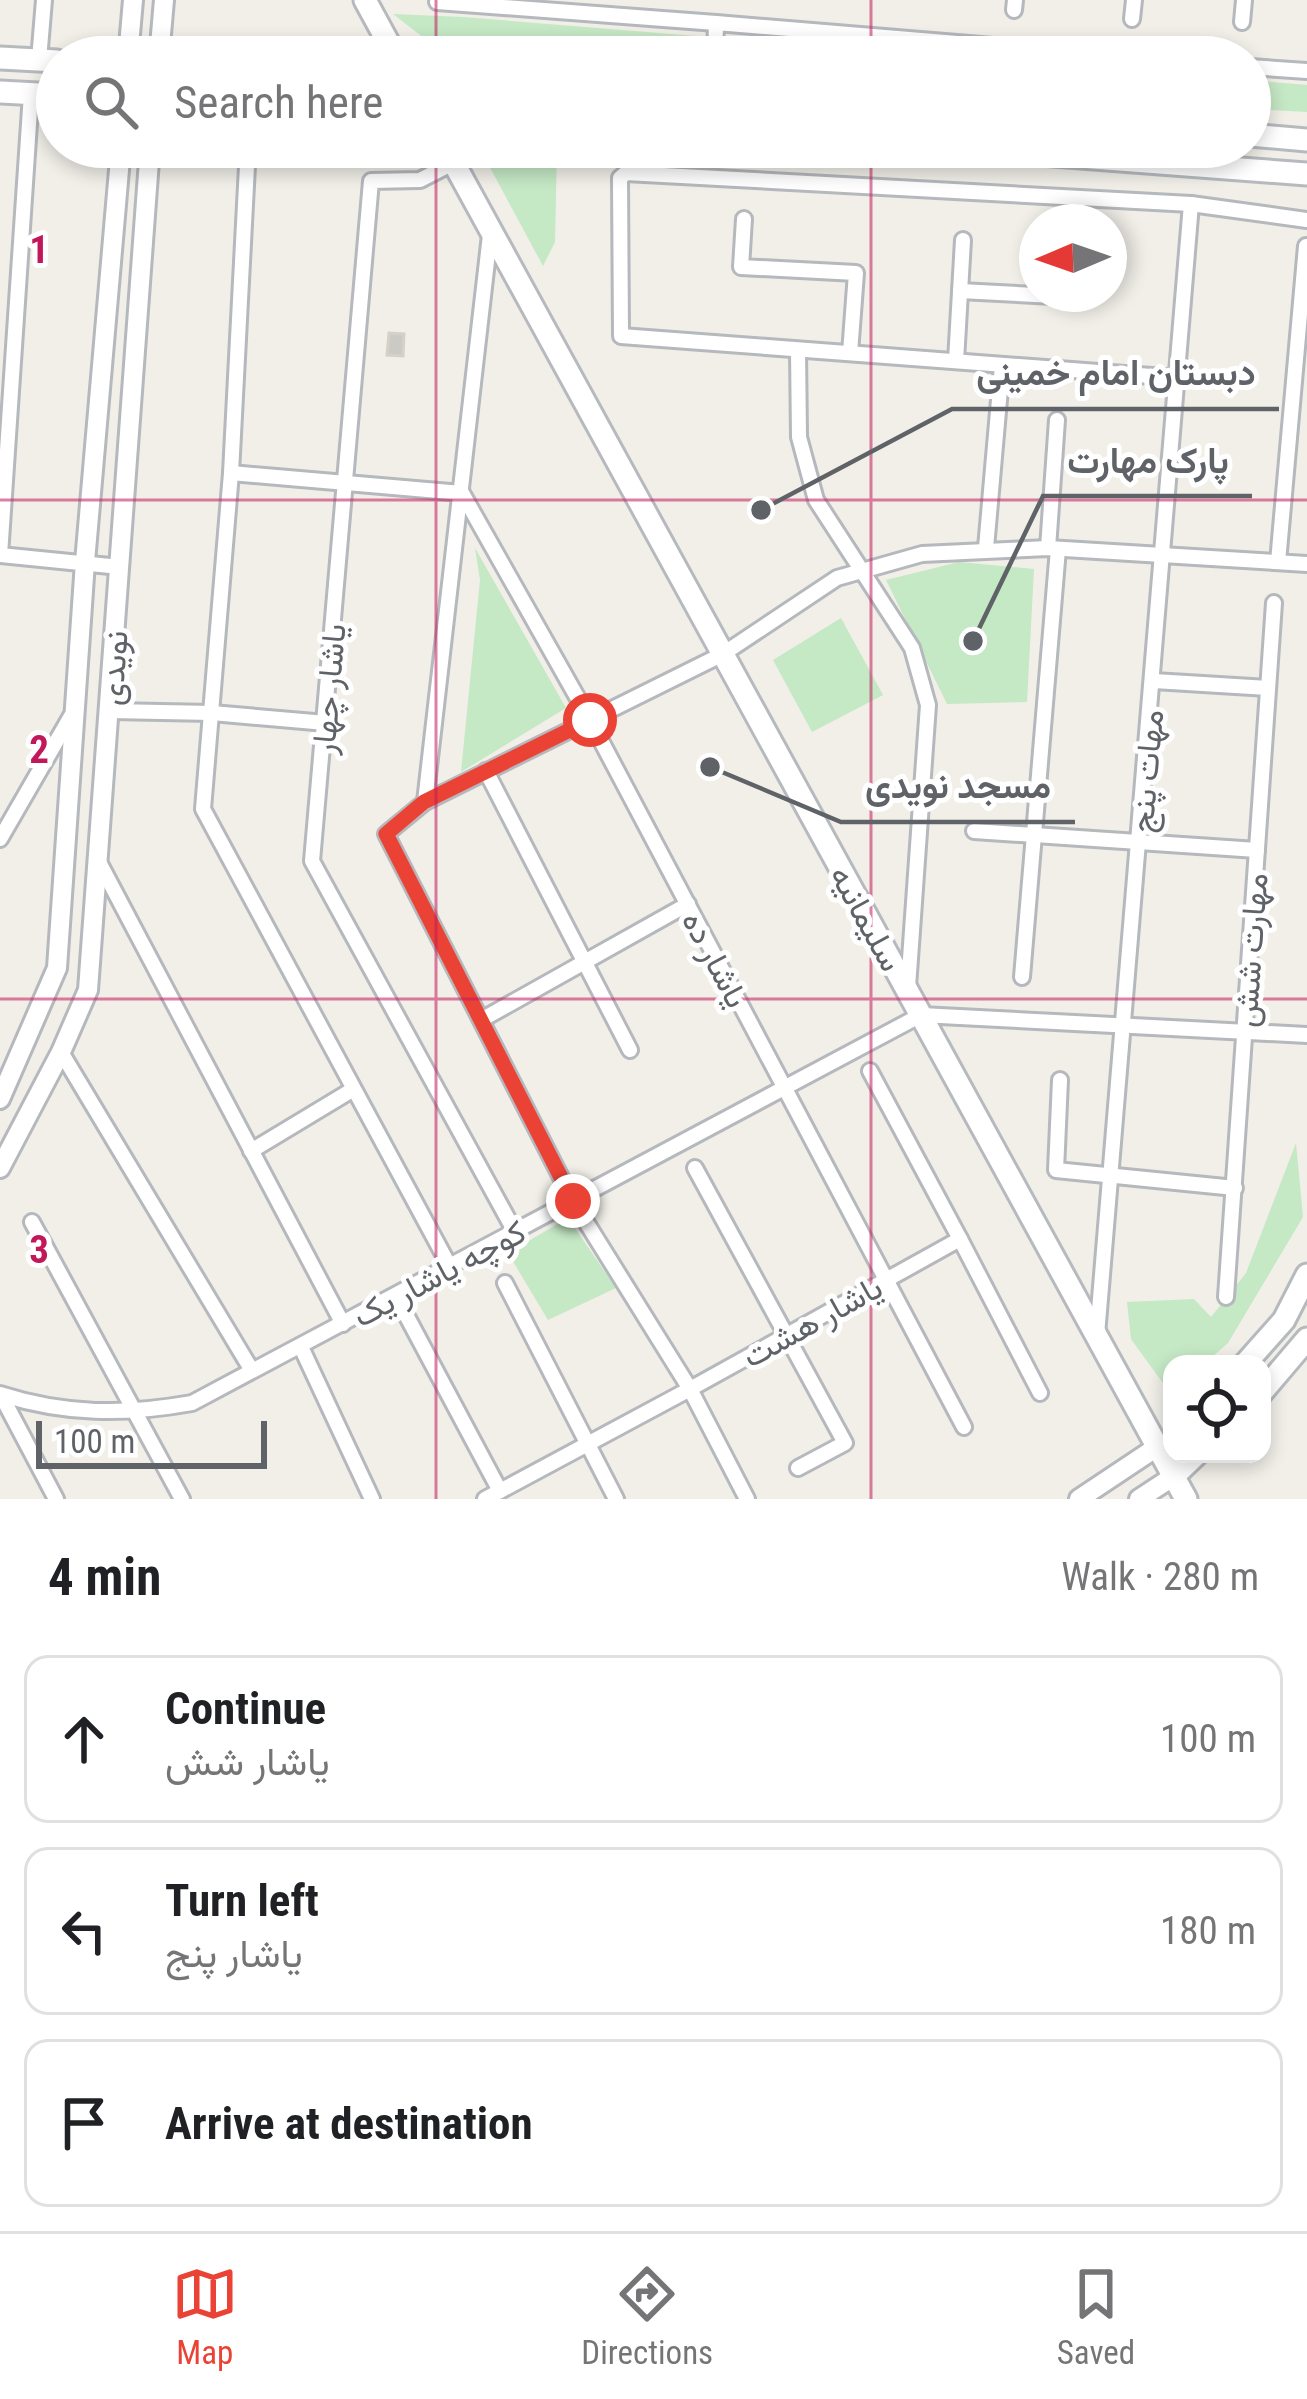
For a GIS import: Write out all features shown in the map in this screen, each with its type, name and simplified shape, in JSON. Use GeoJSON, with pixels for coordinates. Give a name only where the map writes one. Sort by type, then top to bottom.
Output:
{"type":"FeatureCollection","features":[{"type":"Feature","properties":{"kind":"main road"},"geometry":{"type":"LineString","coordinates":[[365,0],[385,36]]}},
{"type":"Feature","properties":{"kind":"main road"},"geometry":{"type":"LineString","coordinates":[[0,58],[36,60]]}},
{"type":"Feature","properties":{"kind":"main road"},"geometry":{"type":"LineString","coordinates":[[0,92],[36,94]]}},
{"type":"Feature","properties":{"kind":"main road"},"geometry":{"type":"LineString","coordinates":[[1271,137],[1307,140]]}},
{"type":"Feature","properties":{"kind":"main road","name":"سلیمانیه"},"geometry":{"type":"LineString","coordinates":[[456,168],[1097,1337],[1163,1437]]}},
{"type":"Feature","properties":{"kind":"main road"},"geometry":{"type":"LineString","coordinates":[[1227,168],[1307,174]]}},
{"type":"Feature","properties":{"kind":"main road"},"geometry":{"type":"LineString","coordinates":[[1253,1355],[1284,1320],[1307,1275]]}},
{"type":"Feature","properties":{"kind":"main road"},"geometry":{"type":"LineString","coordinates":[[1271,1382],[1307,1340]]}},
{"type":"Feature","properties":{"kind":"main road","name":"سلیمانیه"},"geometry":{"type":"LineString","coordinates":[[1171,1463],[1186,1499]]}},
{"type":"Feature","properties":{"kind":"main road"},"geometry":{"type":"LineString","coordinates":[[1174,1476],[1188,1463]]}},
{"type":"Feature","properties":{"kind":"street"},"geometry":{"type":"LineString","coordinates":[[44,0],[46,36]]}},
{"type":"Feature","properties":{"kind":"street"},"geometry":{"type":"LineString","coordinates":[[130,36],[133,0]]}},
{"type":"Feature","properties":{"kind":"street"},"geometry":{"type":"LineString","coordinates":[[161,36],[164,0]]}},
{"type":"Feature","properties":{"kind":"street"},"geometry":{"type":"LineString","coordinates":[[1132,19],[1134,0]]}},
{"type":"Feature","properties":{"kind":"street"},"geometry":{"type":"LineString","coordinates":[[1242,22],[1244,0]]}},
{"type":"Feature","properties":{"kind":"street"},"geometry":{"type":"LineString","coordinates":[[436,2],[873,36]]}},
{"type":"Feature","properties":{"kind":"street"},"geometry":{"type":"LineString","coordinates":[[716,23],[716,36]]}},
{"type":"Feature","properties":{"kind":"street"},"geometry":{"type":"LineString","coordinates":[[1271,68],[1307,70]]}},
{"type":"Feature","properties":{"kind":"street"},"geometry":{"type":"LineString","coordinates":[[31,94],[0,555],[120,567]]}},
{"type":"Feature","properties":{"kind":"street","name":"نویدی"},"geometry":{"type":"LineString","coordinates":[[1,1093],[57,968],[119,168]]}},
{"type":"Feature","properties":{"kind":"street","name":"نویدی"},"geometry":{"type":"LineString","coordinates":[[0,1168],[62,1052],[88,990],[148,168]]}},
{"type":"Feature","properties":{"kind":"street"},"geometry":{"type":"LineString","coordinates":[[247,168],[231,473],[203,808],[450,1267]]}},
{"type":"Feature","properties":{"kind":"street","name":"یاشار چهار"},"geometry":{"type":"LineString","coordinates":[[433,168],[419,180],[371,181],[312,861],[514,1232]]}},
{"type":"Feature","properties":{"kind":"street"},"geometry":{"type":"LineString","coordinates":[[1178,378],[621,337],[620,178],[626,173],[1191,204],[1307,220]]}},
{"type":"Feature","properties":{"kind":"street","name":"مهات پنج"},"geometry":{"type":"LineString","coordinates":[[1097,1337],[1191,204]]}},
{"type":"Feature","properties":{"kind":"street"},"geometry":{"type":"LineString","coordinates":[[745,219],[741,267],[856,273],[850,353]]}},
{"type":"Feature","properties":{"kind":"street"},"geometry":{"type":"LineString","coordinates":[[424,802],[490,230]]}},
{"type":"Feature","properties":{"kind":"street"},"geometry":{"type":"LineString","coordinates":[[956,361],[963,240]]}},
{"type":"Feature","properties":{"kind":"street"},"geometry":{"type":"LineString","coordinates":[[1279,562],[1306,246]]}},
{"type":"Feature","properties":{"kind":"street"},"geometry":{"type":"LineString","coordinates":[[960,291],[1019,294]]}},
{"type":"Feature","properties":{"kind":"street"},"geometry":{"type":"LineString","coordinates":[[798,350],[799,437],[816,500],[912,648],[928,704],[908,992]]}},
{"type":"Feature","properties":{"kind":"street"},"geometry":{"type":"LineString","coordinates":[[986,548],[1002,366]]}},
{"type":"Feature","properties":{"kind":"street"},"geometry":{"type":"LineString","coordinates":[[1022,977],[1053,549],[1057,420]]}},
{"type":"Feature","properties":{"kind":"street"},"geometry":{"type":"LineString","coordinates":[[231,473],[462,493]]}},
{"type":"Feature","properties":{"kind":"street","name":"یاشار ده"},"geometry":{"type":"LineString","coordinates":[[462,493],[590,720],[964,1427]]}},
{"type":"Feature","properties":{"kind":"street"},"geometry":{"type":"LineString","coordinates":[[747,1499],[690,1389],[573,1201],[386,834],[424,802],[723,654],[837,578],[922,554],[986,548],[1307,564]]}},
{"type":"Feature","properties":{"kind":"street","name":"مهارت شش"},"geometry":{"type":"LineString","coordinates":[[1226,1298],[1274,603]]}},
{"type":"Feature","properties":{"kind":"street"},"geometry":{"type":"LineString","coordinates":[[1154,681],[1268,688]]}},
{"type":"Feature","properties":{"kind":"street"},"geometry":{"type":"LineString","coordinates":[[111,711],[212,713],[326,723]]}},
{"type":"Feature","properties":{"kind":"street"},"geometry":{"type":"LineString","coordinates":[[0,839],[74,712]]}},
{"type":"Feature","properties":{"kind":"street"},"geometry":{"type":"LineString","coordinates":[[486,771],[630,1050]]}},
{"type":"Feature","properties":{"kind":"street"},"geometry":{"type":"LineString","coordinates":[[974,831],[1257,850]]}},
{"type":"Feature","properties":{"kind":"street"},"geometry":{"type":"LineString","coordinates":[[98,862],[343,1324]]}},
{"type":"Feature","properties":{"kind":"street"},"geometry":{"type":"LineString","coordinates":[[481,1020],[688,904]]}},
{"type":"Feature","properties":{"kind":"street"},"geometry":{"type":"LineString","coordinates":[[921,1015],[1307,1035]]}},
{"type":"Feature","properties":{"kind":"street","name":"کوچه یاشار یک"},"geometry":{"type":"LineString","coordinates":[[1,1395],[59,1411],[138,1412],[192,1403],[921,1015]]}},
{"type":"Feature","properties":{"kind":"street"},"geometry":{"type":"LineString","coordinates":[[62,1052],[251,1369]]}},
{"type":"Feature","properties":{"kind":"street"},"geometry":{"type":"LineString","coordinates":[[870,1071],[1040,1394]]}},
{"type":"Feature","properties":{"kind":"street"},"geometry":{"type":"LineString","coordinates":[[1060,1081],[1056,1166],[1061,1172],[1235,1188]]}},
{"type":"Feature","properties":{"kind":"street"},"geometry":{"type":"LineString","coordinates":[[251,1151],[352,1090]]}},
{"type":"Feature","properties":{"kind":"street"},"geometry":{"type":"LineString","coordinates":[[695,1168],[845,1443],[798,1468]]}},
{"type":"Feature","properties":{"kind":"street"},"geometry":{"type":"LineString","coordinates":[[32,1222],[182,1499]]}},
{"type":"Feature","properties":{"kind":"street","name":"یاشار هشت"},"geometry":{"type":"LineString","coordinates":[[690,1389],[960,1239]]}},
{"type":"Feature","properties":{"kind":"street"},"geometry":{"type":"LineString","coordinates":[[505,1283],[616,1499]]}},
{"type":"Feature","properties":{"kind":"street"},"geometry":{"type":"LineString","coordinates":[[396,1296],[490,1497],[690,1389]]}},
{"type":"Feature","properties":{"kind":"street"},"geometry":{"type":"LineString","coordinates":[[301,1347],[371,1499]]}},
{"type":"Feature","properties":{"kind":"street"},"geometry":{"type":"LineString","coordinates":[[1,1395],[56,1499]]}},
{"type":"Feature","properties":{"kind":"street"},"geometry":{"type":"LineString","coordinates":[[1079,1499],[1163,1441]]}},
{"type":"Feature","properties":{"kind":"street"},"geometry":{"type":"LineString","coordinates":[[1138,1499],[1174,1476]]}},
{"type":"Feature","properties":{"kind":"green space"},"geometry":{"type":"Polygon","coordinates":[[[393,14],[695,36],[421,36],[393,14]]]}},
{"type":"Feature","properties":{"kind":"green space"},"geometry":{"type":"Polygon","coordinates":[[[1271,82],[1307,85],[1307,112],[1271,110],[1271,82]]]}},
{"type":"Feature","properties":{"kind":"green space"},"geometry":{"type":"Polygon","coordinates":[[[490,168],[557,168],[555,242],[543,266],[490,168]]]}},
{"type":"Feature","properties":{"kind":"green space"},"geometry":{"type":"Polygon","coordinates":[[[475,548],[566,708],[461,772],[480,580],[475,548]]]}},
{"type":"Feature","properties":{"kind":"green space"},"geometry":{"type":"Polygon","coordinates":[[[959,562],[1034,569],[1027,702],[947,704],[886,580],[959,562]]]}},
{"type":"Feature","properties":{"kind":"green space"},"geometry":{"type":"Polygon","coordinates":[[[841,618],[883,695],[812,732],[773,660],[841,618]]]}},
{"type":"Feature","properties":{"kind":"green space"},"geometry":{"type":"Polygon","coordinates":[[[1296,1143],[1303,1217],[1228,1343],[1214,1355],[1163,1355],[1163,1383],[1131,1339],[1127,1302],[1194,1299],[1211,1317],[1246,1273],[1296,1143]]]}},
{"type":"Feature","properties":{"kind":"green space"},"geometry":{"type":"Polygon","coordinates":[[[568,1218],[616,1288],[548,1320],[508,1253],[568,1218]]]}},
{"type":"Feature","properties":{"kind":"building"},"geometry":{"type":"Polygon","coordinates":[[[389,333],[404,334],[403,356],[387,355],[389,333]]]}},
{"type":"Feature","properties":{"kind":"place","name":"دبستان امام خمینی"},"geometry":{"type":"Point","coordinates":[761,510]}},
{"type":"Feature","properties":{"kind":"place","name":"پارک مهارت"},"geometry":{"type":"Point","coordinates":[973,641]}},
{"type":"Feature","properties":{"kind":"place","name":"مسجد نویدی"},"geometry":{"type":"Point","coordinates":[710,767]}},
{"type":"Feature","properties":{"kind":"route"},"geometry":{"type":"LineString","coordinates":[[573,1201],[386,834],[424,802],[590,720]]}}]}
